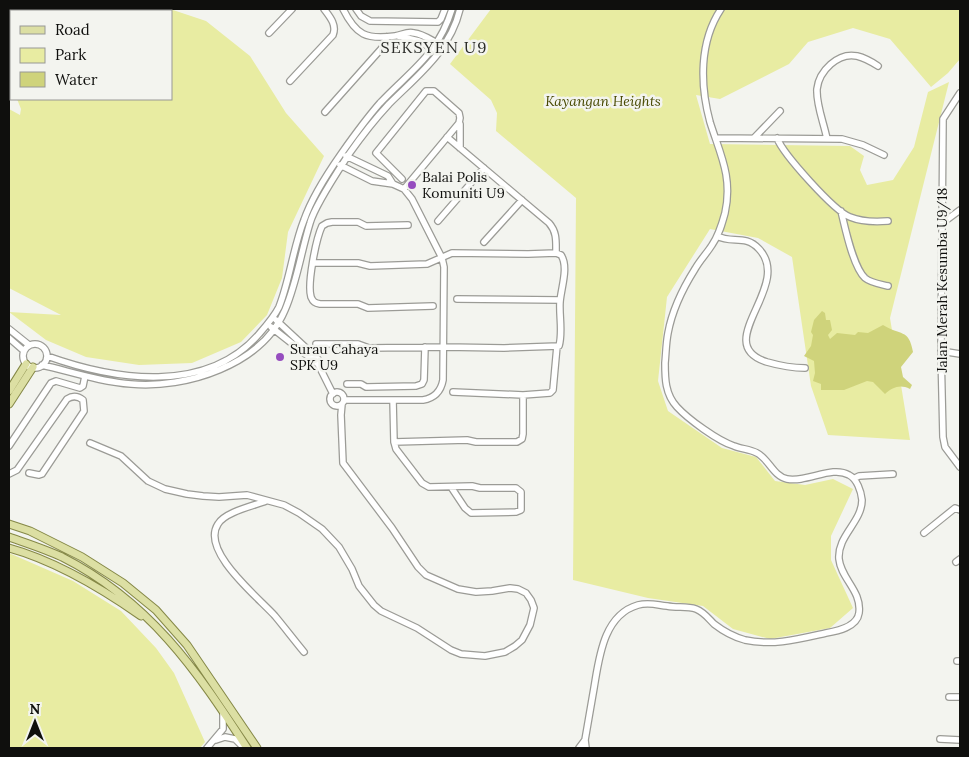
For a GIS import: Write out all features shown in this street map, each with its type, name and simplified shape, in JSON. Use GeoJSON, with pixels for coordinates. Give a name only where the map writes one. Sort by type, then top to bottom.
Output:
{"type":"FeatureCollection","features":[{"type":"Feature","properties":{"kind":"main road"},"geometry":{"type":"LineString","coordinates":[[9,392],[29,366]]}},
{"type":"Feature","properties":{"kind":"main road"},"geometry":{"type":"LineString","coordinates":[[9,404],[29,366]]}},
{"type":"Feature","properties":{"kind":"main road"},"geometry":{"type":"LineString","coordinates":[[9,524],[58,544],[82,557],[123,583],[156,610],[187,645],[257,748]]}},
{"type":"Feature","properties":{"kind":"main road"},"geometry":{"type":"LineString","coordinates":[[9,537],[62,557],[105,582],[127,598],[161,630],[180,652],[245,748]]}},
{"type":"Feature","properties":{"kind":"main road"},"geometry":{"type":"LineString","coordinates":[[9,548],[54,565],[87,582],[161,630]]}},
{"type":"Feature","properties":{"kind":"street"},"geometry":{"type":"LineString","coordinates":[[269,33],[292,9]]}},
{"type":"Feature","properties":{"kind":"street"},"geometry":{"type":"LineString","coordinates":[[290,81],[333,36],[334,27],[324,9]]}},
{"type":"Feature","properties":{"kind":"street"},"geometry":{"type":"LineString","coordinates":[[343,9],[355,29],[363,34],[387,37],[413,32],[442,50]]}},
{"type":"Feature","properties":{"kind":"street"},"geometry":{"type":"LineString","coordinates":[[356,9],[361,16],[370,21],[438,22],[445,9]]}},
{"type":"Feature","properties":{"kind":"street"},"geometry":{"type":"LineString","coordinates":[[42,365],[47,356],[45,350],[35,344],[29,345],[24,351],[23,356],[29,366],[42,365],[78,375],[132,384],[174,383],[215,373],[248,354],[259,345],[273,328],[304,220],[313,200],[341,154],[365,122],[381,102],[435,46],[442,36],[452,9]]}},
{"type":"Feature","properties":{"kind":"street"},"geometry":{"type":"LineString","coordinates":[[47,356],[81,368],[137,377],[188,374],[223,362],[238,354],[268,324],[284,312],[298,274],[310,221],[348,157],[388,106],[425,70],[442,50],[458,19],[460,9]]}},
{"type":"Feature","properties":{"kind":"street"},"geometry":{"type":"LineString","coordinates":[[586,748],[585,740],[601,649],[610,628],[631,608],[650,603],[694,608],[722,630],[741,639],[762,642],[796,640],[831,632],[847,626],[858,618],[858,601],[855,591],[842,569],[839,559],[840,547],[844,537],[856,520],[861,506],[861,496],[855,478],[840,472],[803,479],[782,478],[757,453],[735,447],[719,439],[685,414],[671,399],[666,388],[668,333],[678,302],[695,268],[717,236],[726,209],[728,176],[706,105],[702,77],[703,61],[711,29],[722,9]]}},
{"type":"Feature","properties":{"kind":"street"},"geometry":{"type":"LineString","coordinates":[[426,41],[442,36]]}},
{"type":"Feature","properties":{"kind":"street"},"geometry":{"type":"LineString","coordinates":[[324,112],[382,48],[387,37]]}},
{"type":"Feature","properties":{"kind":"street"},"geometry":{"type":"LineString","coordinates":[[425,58],[426,41]]}},
{"type":"Feature","properties":{"kind":"street"},"geometry":{"type":"LineString","coordinates":[[827,138],[817,90],[828,67],[839,58],[849,55],[866,59],[878,66]]}},
{"type":"Feature","properties":{"kind":"street"},"geometry":{"type":"LineString","coordinates":[[402,179],[376,153],[426,91],[434,91],[458,113],[460,118],[460,148]]}},
{"type":"Feature","properties":{"kind":"street","name":"Jalan Merah Kesumba U9/18"},"geometry":{"type":"LineString","coordinates":[[960,92],[942,118],[941,351],[943,443],[960,467]]}},
{"type":"Feature","properties":{"kind":"street"},"geometry":{"type":"LineString","coordinates":[[754,138],[780,111]]}},
{"type":"Feature","properties":{"kind":"street"},"geometry":{"type":"LineString","coordinates":[[404,189],[459,123]]}},
{"type":"Feature","properties":{"kind":"street"},"geometry":{"type":"LineString","coordinates":[[448,137],[554,230],[556,253]]}},
{"type":"Feature","properties":{"kind":"street"},"geometry":{"type":"LineString","coordinates":[[716,138],[827,138],[853,142],[884,155]]}},
{"type":"Feature","properties":{"kind":"street"},"geometry":{"type":"LineString","coordinates":[[777,138],[784,150],[826,198],[849,217],[874,222],[888,221]]}},
{"type":"Feature","properties":{"kind":"street"},"geometry":{"type":"LineString","coordinates":[[341,154],[388,176],[393,184]]}},
{"type":"Feature","properties":{"kind":"street"},"geometry":{"type":"LineString","coordinates":[[333,405],[338,406],[343,402],[423,400],[430,398],[442,386],[444,347],[444,267],[442,258],[412,199],[404,189],[393,184],[372,181],[335,163]]}},
{"type":"Feature","properties":{"kind":"street"},"geometry":{"type":"LineString","coordinates":[[438,222],[484,168]]}},
{"type":"Feature","properties":{"kind":"street"},"geometry":{"type":"LineString","coordinates":[[484,242],[522,200]]}},
{"type":"Feature","properties":{"kind":"street"},"geometry":{"type":"LineString","coordinates":[[942,224],[960,210]]}},
{"type":"Feature","properties":{"kind":"street"},"geometry":{"type":"LineString","coordinates":[[841,211],[849,244],[862,274],[872,282],[888,286]]}},
{"type":"Feature","properties":{"kind":"street"},"geometry":{"type":"LineString","coordinates":[[408,225],[366,226],[358,222],[327,223],[322,226],[313,263],[310,294],[312,300],[316,303],[358,304],[368,308],[434,306]]}},
{"type":"Feature","properties":{"kind":"street"},"geometry":{"type":"LineString","coordinates":[[717,236],[747,240],[760,250],[767,262],[769,276],[767,284],[750,321],[746,336],[750,351],[762,360],[786,367],[805,368]]}},
{"type":"Feature","properties":{"kind":"street"},"geometry":{"type":"LineString","coordinates":[[313,263],[358,263],[370,266],[427,264],[452,254],[556,253],[561,255],[564,262],[563,289],[560,300],[558,346],[553,390],[550,393],[523,395],[453,392]]}},
{"type":"Feature","properties":{"kind":"street"},"geometry":{"type":"LineString","coordinates":[[457,300],[560,300]]}},
{"type":"Feature","properties":{"kind":"street"},"geometry":{"type":"LineString","coordinates":[[275,320],[318,359],[318,364],[333,394]]}},
{"type":"Feature","properties":{"kind":"street"},"geometry":{"type":"LineString","coordinates":[[268,324],[318,364]]}},
{"type":"Feature","properties":{"kind":"street"},"geometry":{"type":"LineString","coordinates":[[9,329],[29,345]]}},
{"type":"Feature","properties":{"kind":"street"},"geometry":{"type":"LineString","coordinates":[[9,338],[24,351]]}},
{"type":"Feature","properties":{"kind":"street"},"geometry":{"type":"LineString","coordinates":[[316,344],[358,344],[369,348],[558,346]]}},
{"type":"Feature","properties":{"kind":"street"},"geometry":{"type":"LineString","coordinates":[[347,384],[361,384],[366,387],[416,386],[422,384],[424,380],[425,347]]}},
{"type":"Feature","properties":{"kind":"street"},"geometry":{"type":"LineString","coordinates":[[941,351],[960,354]]}},
{"type":"Feature","properties":{"kind":"street"},"geometry":{"type":"LineString","coordinates":[[74,387],[78,375]]}},
{"type":"Feature","properties":{"kind":"street"},"geometry":{"type":"LineString","coordinates":[[9,446],[51,383],[56,381],[81,388],[85,376]]}},
{"type":"Feature","properties":{"kind":"street"},"geometry":{"type":"LineString","coordinates":[[90,443],[121,456],[156,486],[187,494],[219,497],[257,497],[266,502],[299,512],[322,529],[339,547],[352,569],[359,586],[374,605],[381,611],[417,628],[451,650],[461,654],[485,656],[505,652],[522,640],[530,625],[534,608],[526,593],[510,588],[476,592],[458,589],[426,575],[418,568],[392,528],[343,464],[341,415],[343,402],[341,394],[337,392],[330,399],[341,415]]}},
{"type":"Feature","properties":{"kind":"street"},"geometry":{"type":"LineString","coordinates":[[394,442],[467,440],[476,442],[517,442],[522,439],[524,434],[523,395]]}},
{"type":"Feature","properties":{"kind":"street"},"geometry":{"type":"LineString","coordinates":[[9,474],[17,470],[67,398],[71,396],[83,400],[84,411],[42,474],[29,473]]}},
{"type":"Feature","properties":{"kind":"street"},"geometry":{"type":"LineString","coordinates":[[393,400],[394,442],[396,449],[422,483],[429,487],[451,487],[516,488],[521,492],[522,507],[521,510],[516,512],[471,513],[465,508],[451,487]]}},
{"type":"Feature","properties":{"kind":"street"},"geometry":{"type":"LineString","coordinates":[[855,478],[859,476],[893,474]]}},
{"type":"Feature","properties":{"kind":"street"},"geometry":{"type":"LineString","coordinates":[[266,502],[238,510],[222,519],[217,524],[215,533],[216,545],[229,568],[276,617],[304,652]]}},
{"type":"Feature","properties":{"kind":"street"},"geometry":{"type":"LineString","coordinates":[[924,533],[955,508],[960,510]]}},
{"type":"Feature","properties":{"kind":"street"},"geometry":{"type":"LineString","coordinates":[[949,697],[960,697]]}},
{"type":"Feature","properties":{"kind":"street"},"geometry":{"type":"LineString","coordinates":[[207,748],[223,729],[222,712]]}},
{"type":"Feature","properties":{"kind":"street"},"geometry":{"type":"LineString","coordinates":[[212,742],[229,737],[235,738],[245,748]]}},
{"type":"Feature","properties":{"kind":"street"},"geometry":{"type":"LineString","coordinates":[[940,739],[960,740]]}},
{"type":"Feature","properties":{"kind":"street"},"geometry":{"type":"LineString","coordinates":[[579,748],[585,740]]}},
{"type":"Feature","properties":{"kind":"green space"},"geometry":{"type":"Polygon","coordinates":[[[170,9],[206,21],[250,56],[286,113],[324,156],[288,232],[282,278],[267,315],[241,342],[192,363],[139,365],[86,357],[46,340],[9,312],[61,315],[9,288],[9,109],[20,115],[21,109],[17,100],[172,100],[172,10],[141,10],[170,9]]]}},
{"type":"Feature","properties":{"kind":"green space","name":"Kayangan Heights"},"geometry":{"type":"Polygon","coordinates":[[[491,9],[960,9],[960,59],[948,73],[931,87],[890,39],[853,28],[808,42],[789,64],[720,99],[696,95],[710,144],[850,146],[864,156],[860,170],[867,185],[893,180],[914,147],[928,92],[949,82],[890,318],[910,440],[828,435],[811,386],[792,257],[758,238],[710,229],[667,297],[658,381],[668,411],[722,448],[756,457],[775,481],[805,485],[833,479],[853,489],[831,536],[831,560],[853,608],[830,628],[770,639],[733,629],[703,606],[648,598],[573,580],[576,198],[496,131],[497,113],[491,100],[450,64],[491,9]]]}},
{"type":"Feature","properties":{"kind":"green space"},"geometry":{"type":"Polygon","coordinates":[[[9,553],[73,581],[121,611],[156,648],[174,673],[205,742],[200,748],[9,748],[9,553]]]}},
{"type":"Feature","properties":{"kind":"water"},"geometry":{"type":"Polygon","coordinates":[[[822,311],[825,313],[826,320],[830,320],[832,330],[828,335],[830,339],[837,333],[855,335],[858,332],[868,333],[883,325],[906,336],[909,339],[913,352],[901,367],[903,377],[912,385],[910,389],[897,387],[885,394],[873,382],[867,381],[844,390],[821,390],[821,384],[813,381],[815,373],[814,361],[804,356],[811,346],[813,335],[811,332],[814,320],[822,311]]]}},
{"type":"Feature","properties":{"kind":"place","name":"Balai Polis Komuniti U9"},"geometry":{"type":"Point","coordinates":[412,185]}},
{"type":"Feature","properties":{"kind":"place","name":"Surau Cahaya SPK U9"},"geometry":{"type":"Point","coordinates":[280,357]}},
{"type":"Feature","properties":{"kind":"district","name":"SEKSYEN U9"},"geometry":{"type":"Point","coordinates":[434,47]}}]}
